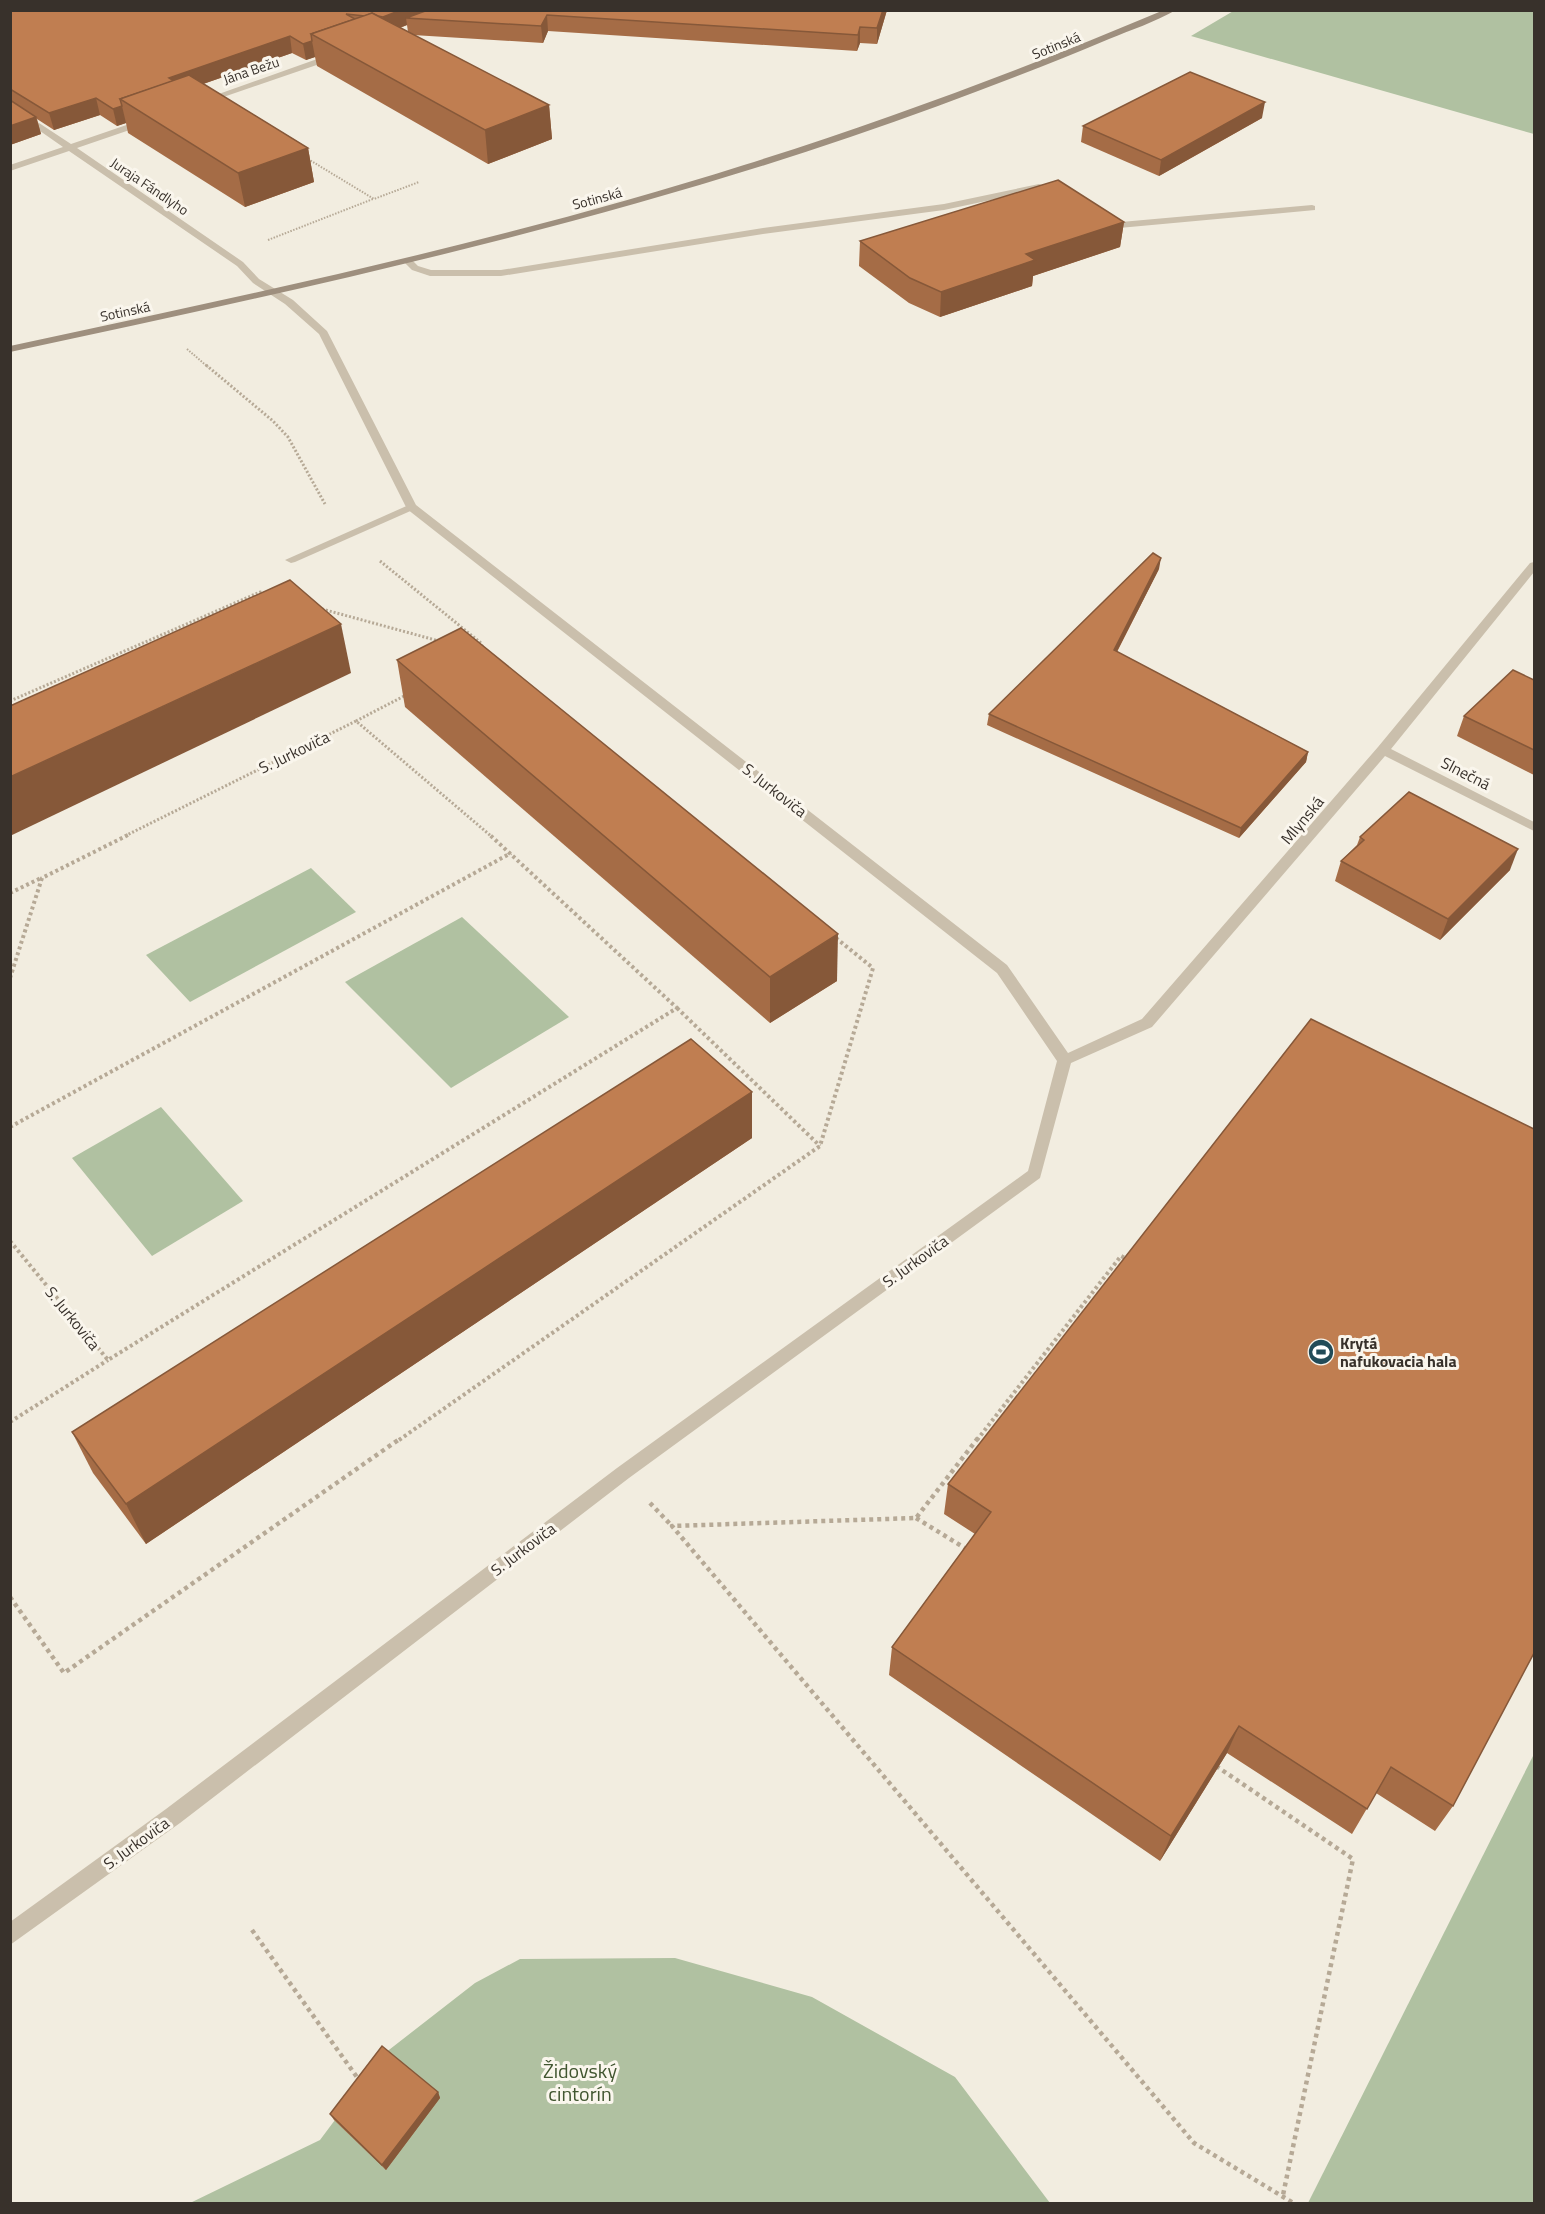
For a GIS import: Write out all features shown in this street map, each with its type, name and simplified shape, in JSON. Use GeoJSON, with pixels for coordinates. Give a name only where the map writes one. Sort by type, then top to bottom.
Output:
{"type":"FeatureCollection","features":[{"type":"Feature","properties":{"kind":"main road","name":"Sotinská"},"geometry":{"type":"LineString","coordinates":[[10,349],[408,261],[680,188],[831,141],[1048,64],[1172,10]]}},
{"type":"Feature","properties":{"kind":"street","name":"Jána Bežu"},"geometry":{"type":"LineString","coordinates":[[198,103],[342,53]]}},
{"type":"Feature","properties":{"kind":"street","name":"Juraja Fándlyho"},"geometry":{"type":"LineString","coordinates":[[10,106],[240,264],[256,281],[272,292]]}},
{"type":"Feature","properties":{"kind":"street"},"geometry":{"type":"LineString","coordinates":[[10,168],[155,118]]}},
{"type":"Feature","properties":{"kind":"street"},"geometry":{"type":"LineString","coordinates":[[408,261],[416,268],[430,273],[501,273],[763,231],[944,207],[1053,184]]}},
{"type":"Feature","properties":{"kind":"street"},"geometry":{"type":"LineString","coordinates":[[1100,213],[1119,225],[1312,208]]}},
{"type":"Feature","properties":{"kind":"street","name":"S. Jurkoviča"},"geometry":{"type":"LineString","coordinates":[[10,1935],[173,1816],[632,1466],[1035,1174],[1065,1060],[1002,969],[411,507],[324,333],[299,310],[272,292]]}},
{"type":"Feature","properties":{"kind":"street"},"geometry":{"type":"LineString","coordinates":[[291,560],[411,507]]}},
{"type":"Feature","properties":{"kind":"street","name":"Mlynská"},"geometry":{"type":"LineString","coordinates":[[1065,1060],[1147,1023],[1383,750],[1534,565]]}},
{"type":"Feature","properties":{"kind":"street","name":"Slnečná"},"geometry":{"type":"LineString","coordinates":[[1383,750],[1534,826]]}},
{"type":"Feature","properties":{"kind":"path"},"geometry":{"type":"LineString","coordinates":[[305,157],[374,199]]}},
{"type":"Feature","properties":{"kind":"path"},"geometry":{"type":"LineString","coordinates":[[266,241],[419,182]]}},
{"type":"Feature","properties":{"kind":"path"},"geometry":{"type":"LineString","coordinates":[[184,346],[273,421],[288,437],[334,520],[482,644],[485,653],[474,650]]}},
{"type":"Feature","properties":{"kind":"path"},"geometry":{"type":"LineString","coordinates":[[10,701],[260,592],[271,595]]}},
{"type":"Feature","properties":{"kind":"path"},"geometry":{"type":"LineString","coordinates":[[316,608],[440,641]]}},
{"type":"Feature","properties":{"kind":"path","name":"S. Jurkoviča"},"geometry":{"type":"LineString","coordinates":[[10,893],[415,690]]}},
{"type":"Feature","properties":{"kind":"path"},"geometry":{"type":"LineString","coordinates":[[356,721],[511,853],[820,1146]]}},
{"type":"Feature","properties":{"kind":"path"},"geometry":{"type":"LineString","coordinates":[[10,1127],[511,853]]}},
{"type":"Feature","properties":{"kind":"path"},"geometry":{"type":"LineString","coordinates":[[10,978],[42,878]]}},
{"type":"Feature","properties":{"kind":"path"},"geometry":{"type":"LineString","coordinates":[[10,1597],[64,1673],[820,1146],[873,968],[827,931]]}},
{"type":"Feature","properties":{"kind":"path","name":"S. Jurkoviča"},"geometry":{"type":"LineString","coordinates":[[10,1241],[108,1360],[677,1008]]}},
{"type":"Feature","properties":{"kind":"path"},"geometry":{"type":"LineString","coordinates":[[916,1518],[1121,1257],[1129,1260]]}},
{"type":"Feature","properties":{"kind":"path"},"geometry":{"type":"LineString","coordinates":[[10,1422],[108,1360]]}},
{"type":"Feature","properties":{"kind":"path"},"geometry":{"type":"LineString","coordinates":[[976,1555],[916,1518],[672,1526],[1194,2143],[1295,2204]]}},
{"type":"Feature","properties":{"kind":"path"},"geometry":{"type":"LineString","coordinates":[[1209,1762],[1353,1859],[1283,2195]]}},
{"type":"Feature","properties":{"kind":"path"},"geometry":{"type":"LineString","coordinates":[[252,1930],[359,2081]]}},
{"type":"Feature","properties":{"kind":"green space"},"geometry":{"type":"Polygon","coordinates":[[[1235,10],[1534,11],[1534,134],[1191,36],[1235,10]]]}},
{"type":"Feature","properties":{"kind":"green space"},"geometry":{"type":"Polygon","coordinates":[[[311,868],[356,912],[190,1002],[146,955],[311,868]]]}},
{"type":"Feature","properties":{"kind":"green space"},"geometry":{"type":"Polygon","coordinates":[[[462,917],[569,1017],[451,1088],[345,982],[462,917]]]}},
{"type":"Feature","properties":{"kind":"green space"},"geometry":{"type":"Polygon","coordinates":[[[161,1107],[243,1201],[152,1256],[72,1158],[161,1107]]]}},
{"type":"Feature","properties":{"kind":"green space"},"geometry":{"type":"Polygon","coordinates":[[[1534,1754],[1534,2203],[1308,2203],[1534,1754]]]}},
{"type":"Feature","properties":{"kind":"green space","name":"Židovský cintorín"},"geometry":{"type":"Polygon","coordinates":[[[675,1958],[812,1997],[955,2077],[1050,2203],[188,2204],[320,2140],[385,2053],[475,1983],[520,1959],[675,1958]]]}},
{"type":"Feature","properties":{"kind":"building"},"geometry":{"type":"Polygon","coordinates":[[[10,10],[401,10],[383,17],[372,13],[365,16],[346,14],[355,19],[311,34],[312,41],[303,44],[290,36],[169,78],[174,81],[120,99],[122,106],[113,109],[96,98],[49,113],[10,89],[10,10]]]}},
{"type":"Feature","properties":{"kind":"building"},"geometry":{"type":"Polygon","coordinates":[[[428,10],[883,10],[877,28],[860,27],[858,35],[547,15],[541,26],[406,18],[428,10]]]}},
{"type":"Feature","properties":{"kind":"building"},"geometry":{"type":"Polygon","coordinates":[[[372,13],[549,105],[485,130],[311,34],[372,13]]]}},
{"type":"Feature","properties":{"kind":"building"},"geometry":{"type":"Polygon","coordinates":[[[1190,72],[1265,102],[1161,160],[1083,126],[1190,72]]]}},
{"type":"Feature","properties":{"kind":"building"},"geometry":{"type":"Polygon","coordinates":[[[189,75],[308,148],[238,173],[120,99],[189,75]]]}},
{"type":"Feature","properties":{"kind":"building"},"geometry":{"type":"Polygon","coordinates":[[[10,100],[36,117],[10,126],[10,100]]]}},
{"type":"Feature","properties":{"kind":"building"},"geometry":{"type":"Polygon","coordinates":[[[1058,180],[1124,222],[1026,254],[1035,260],[941,292],[910,278],[860,241],[1058,180]]]}},
{"type":"Feature","properties":{"kind":"building"},"geometry":{"type":"Polygon","coordinates":[[[1153,553],[1161,558],[1114,650],[1308,752],[1241,828],[989,714],[1153,553]]]}},
{"type":"Feature","properties":{"kind":"building"},"geometry":{"type":"Polygon","coordinates":[[[290,580],[341,624],[10,777],[10,706],[290,580]]]}},
{"type":"Feature","properties":{"kind":"building"},"geometry":{"type":"Polygon","coordinates":[[[461,628],[838,934],[770,977],[397,660],[461,628]]]}},
{"type":"Feature","properties":{"kind":"building"},"geometry":{"type":"Polygon","coordinates":[[[1513,670],[1534,680],[1534,750],[1464,716],[1513,670]]]}},
{"type":"Feature","properties":{"kind":"building"},"geometry":{"type":"Polygon","coordinates":[[[1409,792],[1518,849],[1448,919],[1341,861],[1364,840],[1360,837],[1409,792]]]}},
{"type":"Feature","properties":{"kind":"building","name":"Krytá nafukovacia hala"},"geometry":{"type":"Polygon","coordinates":[[[1311,1019],[1534,1129],[1534,1653],[1453,1806],[1391,1767],[1367,1809],[1239,1726],[1171,1836],[892,1647],[991,1512],[948,1484],[1311,1019]]]}},
{"type":"Feature","properties":{"kind":"building"},"geometry":{"type":"Polygon","coordinates":[[[691,1039],[752,1092],[126,1504],[72,1432],[691,1039]]]}},
{"type":"Feature","properties":{"kind":"building"},"geometry":{"type":"Polygon","coordinates":[[[382,2046],[438,2092],[382,2165],[330,2114],[382,2046]]]}},
{"type":"Feature","properties":{"kind":"place","name":"Krytá nafukovacia hala"},"geometry":{"type":"Point","coordinates":[1321,1352]}}]}
